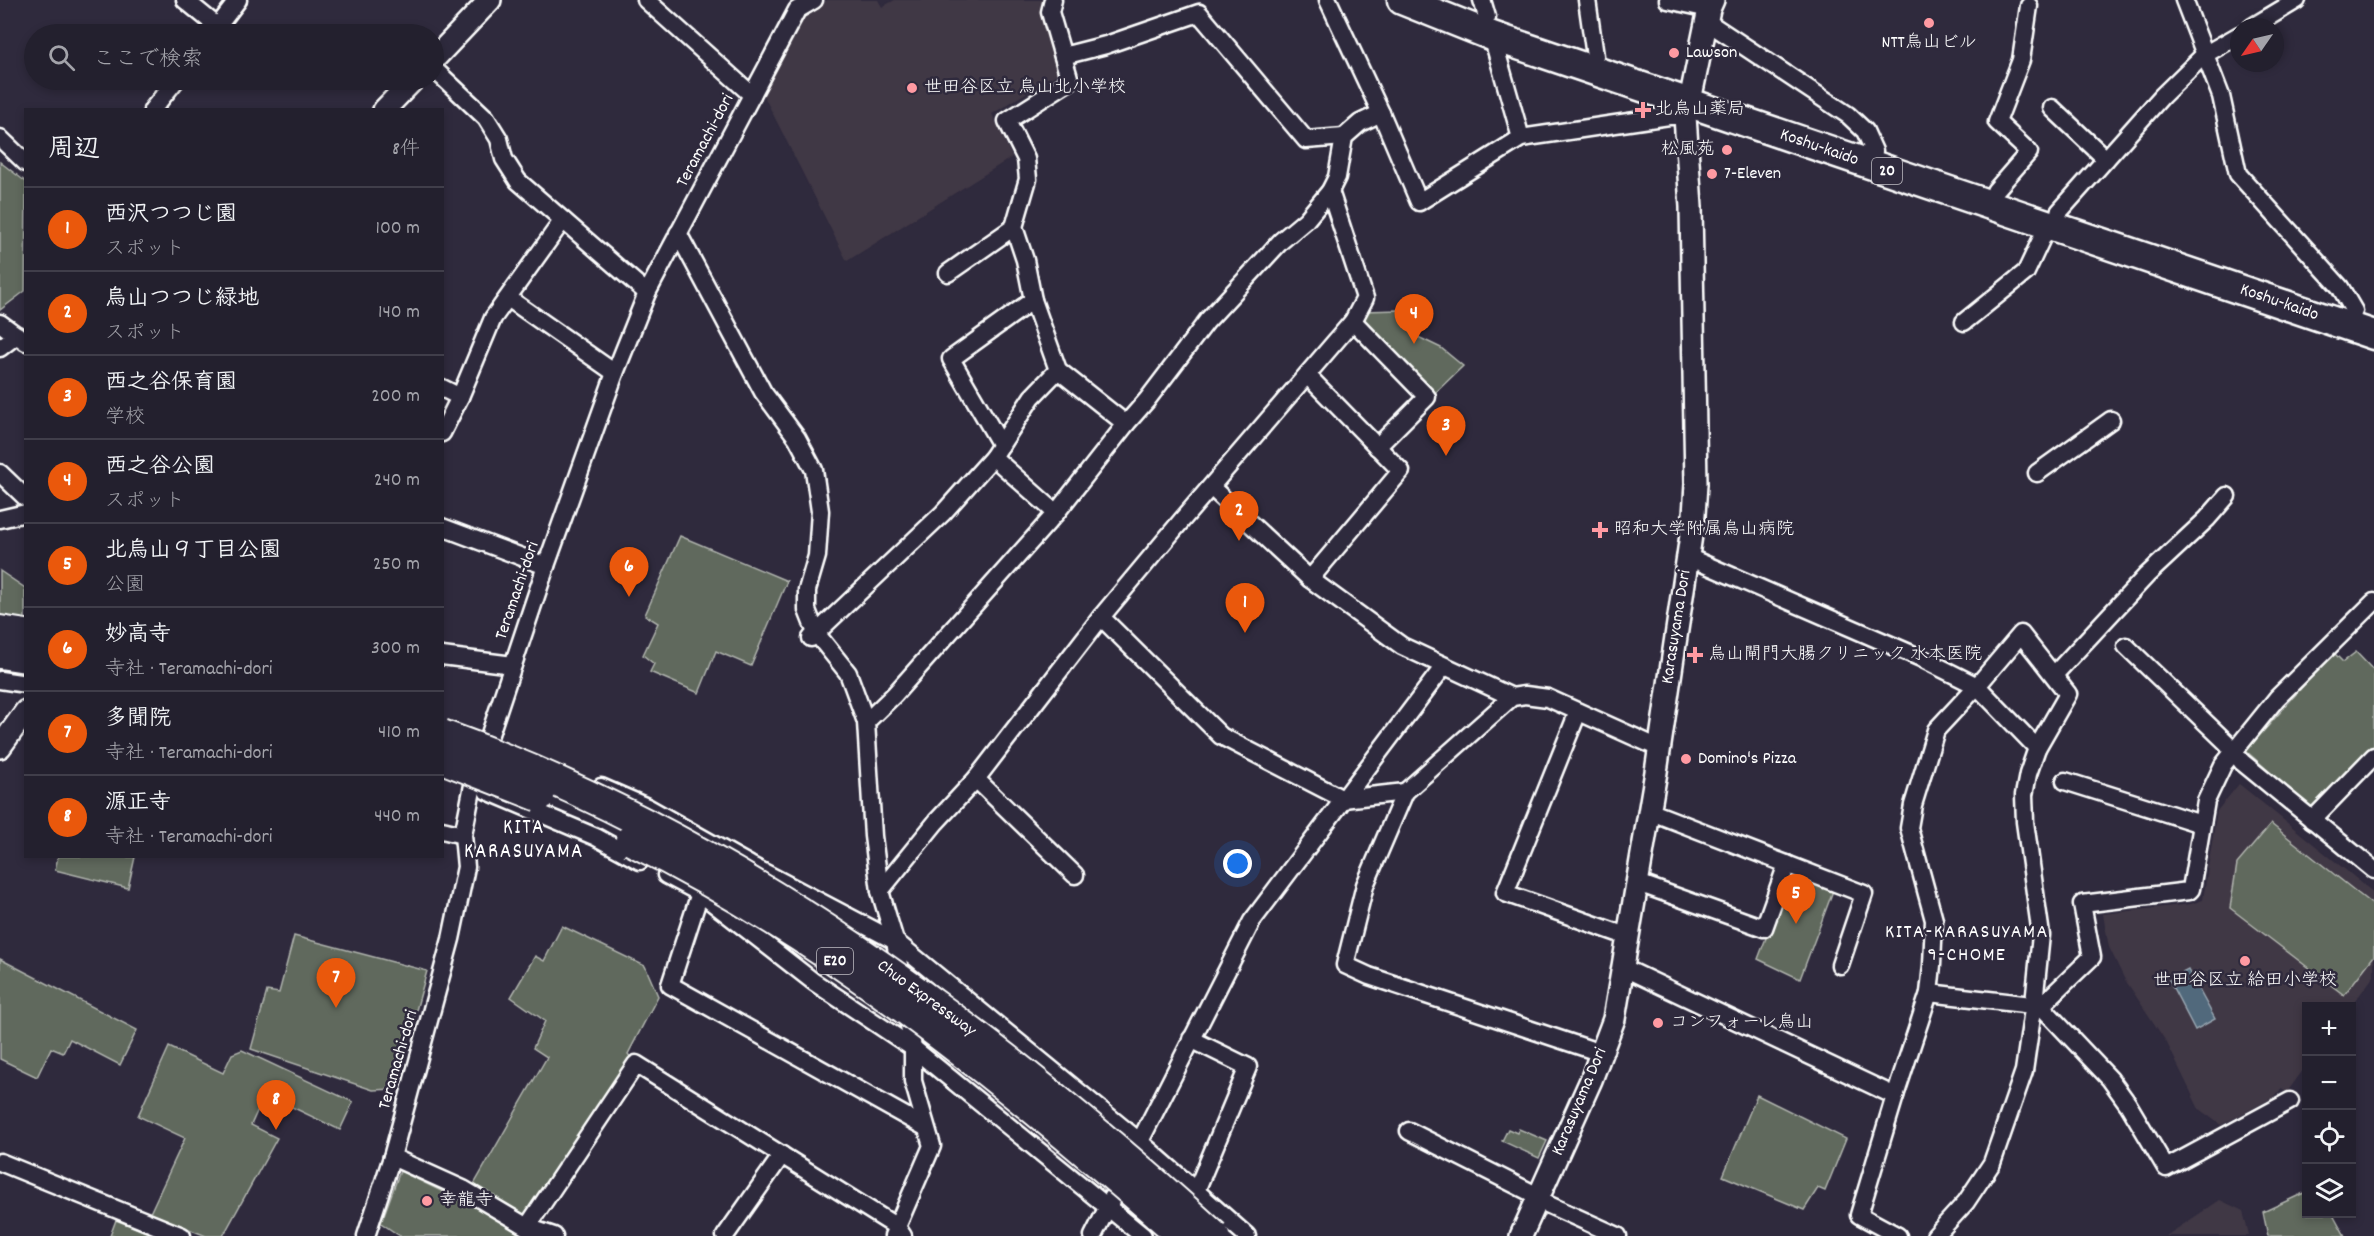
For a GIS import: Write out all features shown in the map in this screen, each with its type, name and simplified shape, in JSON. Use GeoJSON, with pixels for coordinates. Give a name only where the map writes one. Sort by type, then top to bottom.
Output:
{"type":"FeatureCollection","features":[{"type":"Feature","properties":{"kind":"highway","name":"Koshu-kaido"},"geometry":{"type":"LineString","coordinates":[[1402,0],[1487,18],[1595,57],[1688,103],[1874,151],[1995,191],[2053,219],[2374,335]]}},
{"type":"Feature","properties":{"kind":"highway","name":"Koshu-kaido"},"geometry":{"type":"LineString","coordinates":[[1444,0],[1688,103],[2364,315]]}},
{"type":"Feature","properties":{"kind":"highway"},"geometry":{"type":"LineString","coordinates":[[0,631],[24,635]]}},
{"type":"Feature","properties":{"kind":"highway"},"geometry":{"type":"LineString","coordinates":[[0,653],[24,657]]}},
{"type":"Feature","properties":{"kind":"highway","name":"Chuo Expressway"},"geometry":{"type":"LineString","coordinates":[[444,736],[566,785],[656,829],[742,876],[819,924],[893,973],[980,1039],[1119,1151],[1214,1236]]}},
{"type":"Feature","properties":{"kind":"highway","name":"Chuo Expressway"},"geometry":{"type":"LineString","coordinates":[[444,759],[554,802],[644,846],[736,897],[811,945],[953,1044],[1097,1161],[1183,1236]]}},
{"type":"Feature","properties":{"kind":"street"},"geometry":{"type":"LineString","coordinates":[[184,0],[208,24]]}},
{"type":"Feature","properties":{"kind":"street"},"geometry":{"type":"LineString","coordinates":[[220,24],[238,0]]}},
{"type":"Feature","properties":{"kind":"street"},"geometry":{"type":"LineString","coordinates":[[444,48],[490,0]]}},
{"type":"Feature","properties":{"kind":"street"},"geometry":{"type":"LineString","coordinates":[[646,0],[752,95]]}},
{"type":"Feature","properties":{"kind":"street","name":"Teramachi-dori"},"geometry":{"type":"LineString","coordinates":[[366,1236],[392,1157],[452,939],[466,867],[463,835],[473,785],[546,566],[615,374],[647,294],[678,232],[712,174],[797,5],[814,0]]}},
{"type":"Feature","properties":{"kind":"street"},"geometry":{"type":"LineString","coordinates":[[1053,0],[1050,12],[1070,81],[1007,121],[1026,159],[1029,179],[1014,227],[1025,260],[1033,300],[1058,370],[1126,424]]}},
{"type":"Feature","properties":{"kind":"street"},"geometry":{"type":"LineString","coordinates":[[1328,0],[1381,113],[1419,202],[1521,138],[1669,116],[1688,103]]}},
{"type":"Feature","properties":{"kind":"street"},"geometry":{"type":"LineString","coordinates":[[1587,0],[1595,57]]}},
{"type":"Feature","properties":{"kind":"street"},"geometry":{"type":"LineString","coordinates":[[1668,0],[1709,10],[1848,115],[1865,131],[1874,151]]}},
{"type":"Feature","properties":{"kind":"street"},"geometry":{"type":"LineString","coordinates":[[2184,0],[2221,96],[2238,174],[2364,315]]}},
{"type":"Feature","properties":{"kind":"street"},"geometry":{"type":"LineString","coordinates":[[2267,18],[2297,0]]}},
{"type":"Feature","properties":{"kind":"street"},"geometry":{"type":"LineString","coordinates":[[1995,191],[2029,152],[1998,122],[2022,60],[2029,6]]}},
{"type":"Feature","properties":{"kind":"street","name":"Karasuyama Dori"},"geometry":{"type":"LineString","coordinates":[[1521,1236],[1614,1019],[1659,748],[1688,557],[1696,484],[1688,103],[1709,10]]}},
{"type":"Feature","properties":{"kind":"street"},"geometry":{"type":"LineString","coordinates":[[1063,56],[1106,45],[1199,13],[1306,140],[1344,137],[1360,123],[1381,113]]}},
{"type":"Feature","properties":{"kind":"street"},"geometry":{"type":"LineString","coordinates":[[1487,18],[1521,138]]}},
{"type":"Feature","properties":{"kind":"street"},"geometry":{"type":"LineString","coordinates":[[1964,322],[2026,272],[2053,219],[2162,96],[2204,55],[2230,39]]}},
{"type":"Feature","properties":{"kind":"street"},"geometry":{"type":"LineString","coordinates":[[444,78],[486,118],[500,139],[504,159],[518,181],[647,294]]}},
{"type":"Feature","properties":{"kind":"street"},"geometry":{"type":"LineString","coordinates":[[154,108],[168,90]]}},
{"type":"Feature","properties":{"kind":"street"},"geometry":{"type":"LineString","coordinates":[[386,108],[403,90]]}},
{"type":"Feature","properties":{"kind":"street"},"geometry":{"type":"LineString","coordinates":[[2052,108],[2106,159]]}},
{"type":"Feature","properties":{"kind":"street"},"geometry":{"type":"LineString","coordinates":[[866,722],[894,695],[1056,513],[1207,321],[1281,241],[1306,220],[1330,191],[1337,177],[1344,137]]}},
{"type":"Feature","properties":{"kind":"street"},"geometry":{"type":"LineString","coordinates":[[0,138],[24,161]]}},
{"type":"Feature","properties":{"kind":"street"},"geometry":{"type":"LineString","coordinates":[[880,891],[936,822],[976,779],[1101,617],[1353,321],[1365,298],[1330,191]]}},
{"type":"Feature","properties":{"kind":"street"},"geometry":{"type":"LineString","coordinates":[[444,429],[493,318],[563,220]]}},
{"type":"Feature","properties":{"kind":"street"},"geometry":{"type":"LineString","coordinates":[[948,273],[1014,227]]}},
{"type":"Feature","properties":{"kind":"street"},"geometry":{"type":"LineString","coordinates":[[527,1227],[636,1064],[782,1155],[898,1233],[932,1146],[913,1082],[913,1048],[895,941],[880,891],[873,836],[866,722],[848,673],[814,635],[807,610],[807,590],[817,556],[820,511],[813,470],[797,438],[763,392],[678,232]]}},
{"type":"Feature","properties":{"kind":"street"},"geometry":{"type":"LineString","coordinates":[[508,298],[615,374]]}},
{"type":"Feature","properties":{"kind":"street"},"geometry":{"type":"LineString","coordinates":[[1033,300],[951,359],[997,451],[1056,513]]}},
{"type":"Feature","properties":{"kind":"street"},"geometry":{"type":"LineString","coordinates":[[1353,321],[1427,397],[1377,447]]}},
{"type":"Feature","properties":{"kind":"street"},"geometry":{"type":"LineString","coordinates":[[0,323],[21,338],[0,348]]}},
{"type":"Feature","properties":{"kind":"street"},"geometry":{"type":"LineString","coordinates":[[814,635],[943,513],[997,451],[1032,398],[1058,370]]}},
{"type":"Feature","properties":{"kind":"street"},"geometry":{"type":"LineString","coordinates":[[1307,375],[1401,471],[1310,579]]}},
{"type":"Feature","properties":{"kind":"street"},"geometry":{"type":"LineString","coordinates":[[444,389],[460,397]]}},
{"type":"Feature","properties":{"kind":"street"},"geometry":{"type":"LineString","coordinates":[[2037,473],[2111,420]]}},
{"type":"Feature","properties":{"kind":"street"},"geometry":{"type":"LineString","coordinates":[[0,473],[24,496]]}},
{"type":"Feature","properties":{"kind":"street"},"geometry":{"type":"LineString","coordinates":[[1212,488],[1310,579],[1402,646],[1512,697]]}},
{"type":"Feature","properties":{"kind":"street"},"geometry":{"type":"LineString","coordinates":[[2054,675],[2140,583],[2207,519],[2227,496]]}},
{"type":"Feature","properties":{"kind":"street"},"geometry":{"type":"LineString","coordinates":[[0,519],[24,513]]}},
{"type":"Feature","properties":{"kind":"street"},"geometry":{"type":"LineString","coordinates":[[444,528],[546,566]]}},
{"type":"Feature","properties":{"kind":"street"},"geometry":{"type":"LineString","coordinates":[[1688,557],[1921,658],[1977,686],[2037,748]]}},
{"type":"Feature","properties":{"kind":"street"},"geometry":{"type":"LineString","coordinates":[[2038,1005],[2092,957],[2082,904],[2191,889],[2200,824],[2209,792],[2223,765],[2277,698],[2374,602]]}},
{"type":"Feature","properties":{"kind":"street"},"geometry":{"type":"LineString","coordinates":[[1101,617],[1221,736],[1343,799],[1405,792]]}},
{"type":"Feature","properties":{"kind":"street"},"geometry":{"type":"LineString","coordinates":[[1898,1236],[1859,1215],[1894,1096],[1929,993],[1934,920],[1909,828],[1913,805],[1936,730],[2021,634],[2068,694],[2037,748],[2024,795],[2025,822],[2041,935],[2038,1005],[2024,1071],[1992,1163],[1966,1202],[1935,1236]]}},
{"type":"Feature","properties":{"kind":"street"},"geometry":{"type":"LineString","coordinates":[[2126,646],[2227,743],[2233,752],[2374,870]]}},
{"type":"Feature","properties":{"kind":"street"},"geometry":{"type":"LineString","coordinates":[[444,656],[513,665]]}},
{"type":"Feature","properties":{"kind":"street"},"geometry":{"type":"LineString","coordinates":[[1094,1236],[1252,921],[1444,666]]}},
{"type":"Feature","properties":{"kind":"street"},"geometry":{"type":"LineString","coordinates":[[0,680],[24,684]]}},
{"type":"Feature","properties":{"kind":"street"},"geometry":{"type":"LineString","coordinates":[[1601,1053],[1369,976],[1345,965],[1365,885],[1405,792],[1512,697],[1525,695],[1548,698],[1659,748]]}},
{"type":"Feature","properties":{"kind":"street"},"geometry":{"type":"LineString","coordinates":[[1578,712],[1505,893],[1629,937]]}},
{"type":"Feature","properties":{"kind":"street"},"geometry":{"type":"LineString","coordinates":[[0,747],[24,714]]}},
{"type":"Feature","properties":{"kind":"street"},"geometry":{"type":"LineString","coordinates":[[444,724],[488,738],[647,807],[750,865],[895,941],[1140,1142],[1246,1236]]}},
{"type":"Feature","properties":{"kind":"street"},"geometry":{"type":"LineString","coordinates":[[2312,820],[2374,756]]}},
{"type":"Feature","properties":{"kind":"street"},"geometry":{"type":"LineString","coordinates":[[444,775],[596,837],[700,894],[814,982],[913,1048],[1143,1236]]}},
{"type":"Feature","properties":{"kind":"street"},"geometry":{"type":"LineString","coordinates":[[976,779],[1075,875]]}},
{"type":"Feature","properties":{"kind":"street"},"geometry":{"type":"LineString","coordinates":[[2065,781],[2200,824]]}},
{"type":"Feature","properties":{"kind":"street"},"geometry":{"type":"LineString","coordinates":[[1649,811],[1864,894],[1840,965]]}},
{"type":"Feature","properties":{"kind":"street"},"geometry":{"type":"LineString","coordinates":[[444,830],[463,835]]}},
{"type":"Feature","properties":{"kind":"street"},"geometry":{"type":"LineString","coordinates":[[1638,883],[1764,928],[1787,864]]}},
{"type":"Feature","properties":{"kind":"street"},"geometry":{"type":"LineString","coordinates":[[700,894],[670,985],[925,1127]]}},
{"type":"Feature","properties":{"kind":"street"},"geometry":{"type":"LineString","coordinates":[[1624,968],[1894,1096]]}},
{"type":"Feature","properties":{"kind":"street"},"geometry":{"type":"LineString","coordinates":[[1929,993],[2038,1005],[2110,1079],[2128,1104],[2166,1168],[2290,1101]]}},
{"type":"Feature","properties":{"kind":"street"},"geometry":{"type":"LineString","coordinates":[[1191,1039],[1248,1067],[1196,1191]]}},
{"type":"Feature","properties":{"kind":"street"},"geometry":{"type":"LineString","coordinates":[[1408,1131],[1530,1192],[1538,1200],[1618,1236]]}},
{"type":"Feature","properties":{"kind":"street"},"geometry":{"type":"LineString","coordinates":[[725,1236],[782,1155]]}},
{"type":"Feature","properties":{"kind":"street"},"geometry":{"type":"LineString","coordinates":[[392,1157],[463,1189],[527,1227],[554,1236]]}},
{"type":"Feature","properties":{"kind":"street"},"geometry":{"type":"LineString","coordinates":[[0,1162],[182,1236]]}},
{"type":"Feature","properties":{"kind":"shaded area"},"geometry":{"type":"Polygon","coordinates":[[[827,0],[878,0],[882,7],[895,0],[1044,0],[1042,14],[1060,72],[992,114],[1012,157],[847,261],[761,90],[803,14],[827,0]]]}},
{"type":"Feature","properties":{"kind":"shaded area","name":"世田谷区立 給田小学校"},"geometry":{"type":"Polygon","coordinates":[[[2239,784],[2374,893],[2374,976],[2354,1002],[2302,1002],[2302,1071],[2287,1092],[2281,1089],[2274,1097],[2221,1125],[2199,1109],[2167,1043],[2124,978],[2109,947],[2103,914],[2191,904],[2203,900],[2217,811],[2239,784]]]}},
{"type":"Feature","properties":{"kind":"shaded area"},"geometry":{"type":"Polygon","coordinates":[[[2220,1200],[2243,1211],[2249,1236],[2166,1236],[2220,1200]]]}},
{"type":"Feature","properties":{"kind":"green space"},"geometry":{"type":"Polygon","coordinates":[[[0,162],[24,180],[24,292],[0,310],[0,162]]]}},
{"type":"Feature","properties":{"kind":"green space"},"geometry":{"type":"Polygon","coordinates":[[[1400,310],[1416,336],[1441,348],[1463,366],[1432,396],[1361,324],[1365,311],[1400,310]]]}},
{"type":"Feature","properties":{"kind":"green space"},"geometry":{"type":"Polygon","coordinates":[[[680,536],[787,581],[751,666],[716,651],[699,693],[650,672],[654,664],[643,655],[658,623],[645,615],[680,536]]]}},
{"type":"Feature","properties":{"kind":"green space"},"geometry":{"type":"Polygon","coordinates":[[[0,571],[24,587],[24,621],[0,617],[0,571]]]}},
{"type":"Feature","properties":{"kind":"green space"},"geometry":{"type":"Polygon","coordinates":[[[2333,652],[2343,662],[2356,652],[2374,671],[2374,748],[2312,809],[2246,751],[2333,652]]]}},
{"type":"Feature","properties":{"kind":"green space"},"geometry":{"type":"Polygon","coordinates":[[[2271,824],[2374,906],[2374,956],[2344,995],[2230,908],[2237,864],[2271,824]]]}},
{"type":"Feature","properties":{"kind":"green space"},"geometry":{"type":"Polygon","coordinates":[[[58,858],[135,858],[128,888],[55,870],[58,858]]]}},
{"type":"Feature","properties":{"kind":"green space"},"geometry":{"type":"Polygon","coordinates":[[[1791,872],[1834,888],[1800,979],[1758,959],[1791,872]]]}},
{"type":"Feature","properties":{"kind":"green space"},"geometry":{"type":"Polygon","coordinates":[[[562,926],[645,966],[658,996],[628,1054],[632,1059],[524,1219],[472,1188],[547,1057],[533,1048],[545,1021],[511,997],[535,956],[544,961],[562,926]]]}},
{"type":"Feature","properties":{"kind":"green space"},"geometry":{"type":"Polygon","coordinates":[[[294,936],[427,971],[394,1089],[373,1090],[251,1049],[267,991],[279,993],[294,936]]]}},
{"type":"Feature","properties":{"kind":"green space"},"geometry":{"type":"Polygon","coordinates":[[[0,959],[137,1030],[120,1065],[70,1039],[63,1053],[51,1048],[37,1077],[0,1059],[0,959]]]}},
{"type":"Feature","properties":{"kind":"green space"},"geometry":{"type":"Polygon","coordinates":[[[169,1047],[223,1073],[232,1054],[242,1050],[353,1102],[340,1130],[265,1094],[251,1125],[277,1138],[223,1236],[206,1236],[150,1213],[185,1138],[138,1116],[169,1047]]]}},
{"type":"Feature","properties":{"kind":"green space"},"geometry":{"type":"Polygon","coordinates":[[[1757,1095],[1846,1139],[1825,1191],[1818,1188],[1804,1210],[1723,1176],[1757,1095]]]}},
{"type":"Feature","properties":{"kind":"green space"},"geometry":{"type":"Polygon","coordinates":[[[1508,1129],[1517,1133],[1519,1129],[1547,1141],[1539,1158],[1502,1141],[1508,1129]]]}},
{"type":"Feature","properties":{"kind":"green space","name":"幸龍寺"},"geometry":{"type":"Polygon","coordinates":[[[400,1171],[534,1236],[400,1236],[381,1223],[400,1171]]]}},
{"type":"Feature","properties":{"kind":"green space"},"geometry":{"type":"Polygon","coordinates":[[[2302,1194],[2302,1218],[2335,1218],[2345,1236],[2268,1236],[2263,1212],[2302,1194]]]}},
{"type":"Feature","properties":{"kind":"green space"},"geometry":{"type":"Polygon","coordinates":[[[116,1220],[156,1236],[110,1236],[116,1220]]]}},
{"type":"Feature","properties":{"kind":"water"},"geometry":{"type":"Polygon","coordinates":[[[2188,970],[2215,1019],[2195,1030],[2169,980],[2188,970]]]}},
{"type":"Feature","properties":{"kind":"place","name":"NTT烏山ビル"},"geometry":{"type":"Point","coordinates":[1929,23]}},
{"type":"Feature","properties":{"kind":"place","name":"Lawson"},"geometry":{"type":"Point","coordinates":[1674,53]}},
{"type":"Feature","properties":{"kind":"place","name":"世田谷区立 烏山北小学校"},"geometry":{"type":"Point","coordinates":[912,88]}},
{"type":"Feature","properties":{"kind":"place","name":"北烏山薬局"},"geometry":{"type":"Point","coordinates":[1643,110]}},
{"type":"Feature","properties":{"kind":"place","name":"松風苑"},"geometry":{"type":"Point","coordinates":[1727,150]}},
{"type":"Feature","properties":{"kind":"place","name":"7-Eleven"},"geometry":{"type":"Point","coordinates":[1712,174]}},
{"type":"Feature","properties":{"kind":"place","name":"西之谷公園"},"geometry":{"type":"Point","coordinates":[1414,344]}},
{"type":"Feature","properties":{"kind":"place","name":"西之谷保育園"},"geometry":{"type":"Point","coordinates":[1446,456]}},
{"type":"Feature","properties":{"kind":"place","name":"昭和大学附属烏山病院"},"geometry":{"type":"Point","coordinates":[1600,530]}},
{"type":"Feature","properties":{"kind":"place","name":"烏山つつじ緑地"},"geometry":{"type":"Point","coordinates":[1239,541]}},
{"type":"Feature","properties":{"kind":"place","name":"妙高寺"},"geometry":{"type":"Point","coordinates":[629,597]}},
{"type":"Feature","properties":{"kind":"place","name":"西沢つつじ園"},"geometry":{"type":"Point","coordinates":[1245,633]}},
{"type":"Feature","properties":{"kind":"place","name":"烏山閘門大腸クリニック 水本医院"},"geometry":{"type":"Point","coordinates":[1695,655]}},
{"type":"Feature","properties":{"kind":"place","name":"Domino's Pizza"},"geometry":{"type":"Point","coordinates":[1686,759]}},
{"type":"Feature","properties":{"kind":"place","name":"北烏山９丁目公園"},"geometry":{"type":"Point","coordinates":[1796,924]}},
{"type":"Feature","properties":{"kind":"place","name":"世田谷区立 給田小学校"},"geometry":{"type":"Point","coordinates":[2245,961]}},
{"type":"Feature","properties":{"kind":"place","name":"多聞院"},"geometry":{"type":"Point","coordinates":[336,1008]}},
{"type":"Feature","properties":{"kind":"place","name":"コンフォーレ烏山"},"geometry":{"type":"Point","coordinates":[1658,1023]}},
{"type":"Feature","properties":{"kind":"place","name":"源正寺"},"geometry":{"type":"Point","coordinates":[276,1130]}},
{"type":"Feature","properties":{"kind":"place","name":"幸龍寺"},"geometry":{"type":"Point","coordinates":[427,1201]}},
{"type":"Feature","properties":{"kind":"district","name":"KITA KARASUYAMA"},"geometry":{"type":"Point","coordinates":[524,841]}},
{"type":"Feature","properties":{"kind":"district","name":"KITA-KARASUYAMA 9-CHOME"},"geometry":{"type":"Point","coordinates":[1967,944]}}]}
